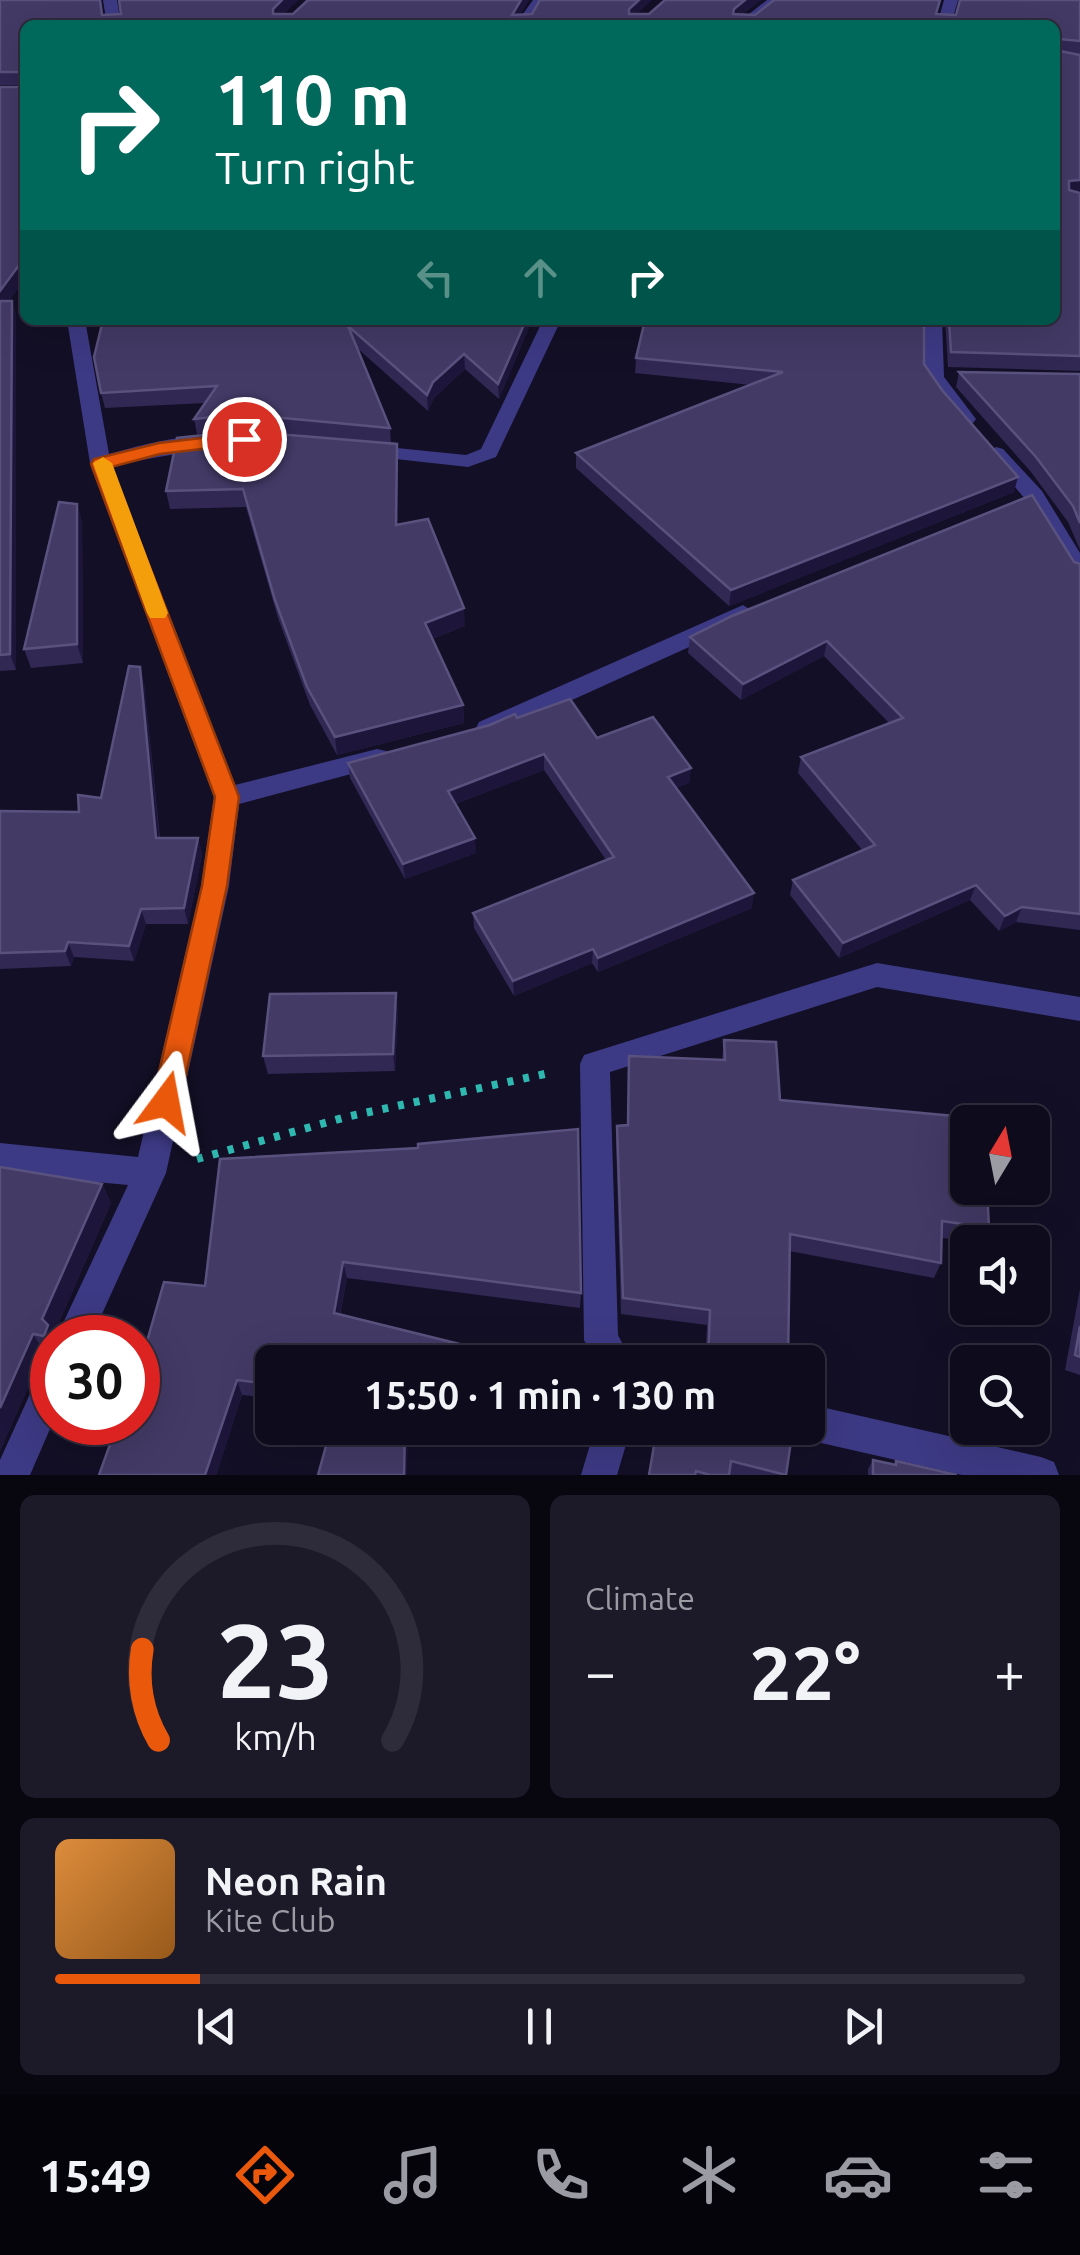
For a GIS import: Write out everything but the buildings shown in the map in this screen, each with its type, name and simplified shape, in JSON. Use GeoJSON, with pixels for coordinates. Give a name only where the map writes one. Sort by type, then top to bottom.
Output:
{"type":"FeatureCollection","features":[{"type":"Feature","properties":{"kind":"street"},"geometry":{"type":"LineString","coordinates":[[749,20],[776,0]]}},
{"type":"Feature","properties":{"kind":"street"},"geometry":{"type":"LineString","coordinates":[[77,325],[100,464],[227,797],[215,886],[150,1173],[85,1315]]}},
{"type":"Feature","properties":{"kind":"street"},"geometry":{"type":"LineString","coordinates":[[338,448],[468,460],[489,453],[550,325]]}},
{"type":"Feature","properties":{"kind":"street"},"geometry":{"type":"LineString","coordinates":[[934,325],[948,399],[1080,572]]}},
{"type":"Feature","properties":{"kind":"street"},"geometry":{"type":"LineString","coordinates":[[100,464],[159,448],[227,441]]}},
{"type":"Feature","properties":{"kind":"street"},"geometry":{"type":"LineString","coordinates":[[463,736],[763,605]]}},
{"type":"Feature","properties":{"kind":"street"},"geometry":{"type":"LineString","coordinates":[[227,797],[409,750]]}},
{"type":"Feature","properties":{"kind":"street"},"geometry":{"type":"LineString","coordinates":[[604,1345],[594,1064],[877,975],[1080,1009]]}},
{"type":"Feature","properties":{"kind":"street"},"geometry":{"type":"LineString","coordinates":[[0,1158],[150,1173]]}},
{"type":"Feature","properties":{"kind":"street"},"geometry":{"type":"LineString","coordinates":[[825,1426],[1041,1475]]}},
{"type":"Feature","properties":{"kind":"street"},"geometry":{"type":"LineString","coordinates":[[12,1475],[30,1434]]}},
{"type":"Feature","properties":{"kind":"street"},"geometry":{"type":"LineString","coordinates":[[599,1475],[608,1445]]}},
{"type":"Feature","properties":{"kind":"path"},"geometry":{"type":"LineString","coordinates":[[150,1173],[346,1117],[594,1064]]}},
{"type":"Feature","properties":{"kind":"slow traffic"},"geometry":{"type":"LineString","coordinates":[[103,463],[100,464],[157,613]]}},
{"type":"Feature","properties":{"kind":"route"},"geometry":{"type":"LineString","coordinates":[[166,1102],[215,886],[227,797],[100,464],[159,448],[244,439]]}}]}
